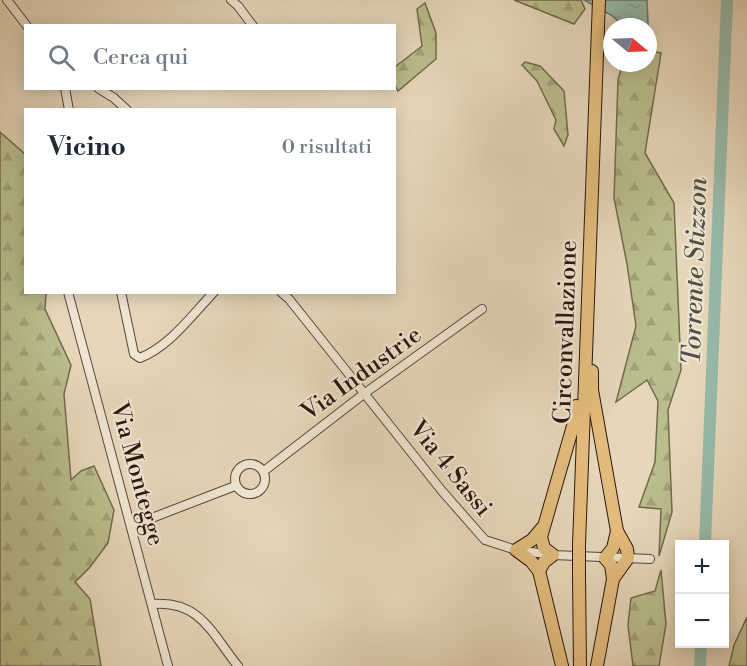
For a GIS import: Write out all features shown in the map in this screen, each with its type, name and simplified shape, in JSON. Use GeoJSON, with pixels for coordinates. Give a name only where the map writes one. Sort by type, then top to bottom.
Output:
{"type":"FeatureCollection","features":[{"type":"Feature","properties":{"kind":"highway","name":"Circonvallazione"},"geometry":{"type":"LineString","coordinates":[[580,666],[579,545],[599,0]]}},
{"type":"Feature","properties":{"kind":"highway"},"geometry":{"type":"LineString","coordinates":[[539,572],[544,562],[553,555],[544,548],[542,543],[542,527],[575,419],[583,330],[586,326]]}},
{"type":"Feature","properties":{"kind":"highway"},"geometry":{"type":"LineString","coordinates":[[586,326],[592,338],[592,390],[617,531],[627,549],[628,558],[613,579]]}},
{"type":"Feature","properties":{"kind":"highway"},"geometry":{"type":"LineString","coordinates":[[542,527],[532,540],[516,550],[531,561],[539,572],[562,666]]}},
{"type":"Feature","properties":{"kind":"highway"},"geometry":{"type":"LineString","coordinates":[[597,666],[613,579],[611,566],[605,558],[613,548],[617,531]]}},
{"type":"Feature","properties":{"kind":"street"},"geometry":{"type":"LineString","coordinates":[[7,0],[25,24]]}},
{"type":"Feature","properties":{"kind":"street"},"geometry":{"type":"LineString","coordinates":[[231,0],[252,24]]}},
{"type":"Feature","properties":{"kind":"street"},"geometry":{"type":"LineString","coordinates":[[64,90],[69,108]]}},
{"type":"Feature","properties":{"kind":"street"},"geometry":{"type":"LineString","coordinates":[[101,90],[125,108]]}},
{"type":"Feature","properties":{"kind":"street","name":"Via Montegge"},"geometry":{"type":"LineString","coordinates":[[69,294],[168,666]]}},
{"type":"Feature","properties":{"kind":"street"},"geometry":{"type":"LineString","coordinates":[[121,294],[134,354],[140,358],[151,354],[168,340],[212,294]]}},
{"type":"Feature","properties":{"kind":"street","name":"Via 4 Sassi"},"geometry":{"type":"LineString","coordinates":[[284,294],[442,491],[485,540],[516,550],[553,555],[650,559]]}},
{"type":"Feature","properties":{"kind":"street","name":"Via Industrie"},"geometry":{"type":"LineString","coordinates":[[131,526],[235,486],[245,494],[258,493],[265,483],[264,471],[272,464],[365,393],[482,309]]}},
{"type":"Feature","properties":{"kind":"street"},"geometry":{"type":"LineString","coordinates":[[235,486],[234,476],[238,468],[247,463],[256,464],[264,471]]}},
{"type":"Feature","properties":{"kind":"street"},"geometry":{"type":"LineString","coordinates":[[153,604],[169,603],[198,616],[212,630],[238,666]]}},
{"type":"Feature","properties":{"kind":"green space"},"geometry":{"type":"Polygon","coordinates":[[[514,0],[581,0],[585,9],[574,24],[514,0]]]}},
{"type":"Feature","properties":{"kind":"green space"},"geometry":{"type":"Polygon","coordinates":[[[425,3],[436,33],[436,59],[398,91],[396,66],[422,46],[417,9],[425,3]]]}},
{"type":"Feature","properties":{"kind":"green space"},"geometry":{"type":"Polygon","coordinates":[[[657,52],[661,53],[645,153],[674,203],[681,370],[668,410],[672,512],[659,556],[661,509],[639,507],[655,462],[658,401],[647,380],[616,402],[636,326],[614,198],[618,80],[620,72],[657,72],[657,52]]]}},
{"type":"Feature","properties":{"kind":"green space"},"geometry":{"type":"Polygon","coordinates":[[[525,62],[540,66],[564,91],[568,135],[564,146],[554,129],[556,120],[537,81],[522,65],[525,62]]]}},
{"type":"Feature","properties":{"kind":"green space"},"geometry":{"type":"Polygon","coordinates":[[[0,132],[24,153],[24,294],[46,294],[45,309],[71,365],[64,394],[71,480],[81,471],[94,466],[114,510],[108,543],[75,582],[90,599],[101,666],[0,666],[0,132]]]}},
{"type":"Feature","properties":{"kind":"green space"},"geometry":{"type":"Polygon","coordinates":[[[661,570],[666,624],[659,666],[633,666],[628,625],[631,598],[655,591],[661,570]]]}},
{"type":"Feature","properties":{"kind":"green space"},"geometry":{"type":"Polygon","coordinates":[[[747,617],[747,666],[729,666],[734,645],[747,617]]]}},
{"type":"Feature","properties":{"kind":"water"},"geometry":{"type":"Polygon","coordinates":[[[584,0],[647,0],[648,18],[614,18],[584,0]]]}},
{"type":"Feature","properties":{"kind":"waterway","name":"Torrente Stizzon"},"geometry":{"type":"LineString","coordinates":[[705,540],[727,0]]}},
{"type":"Feature","properties":{"kind":"waterway","name":"Torrente Stizzon"},"geometry":{"type":"LineString","coordinates":[[700,666],[701,648]]}}]}
